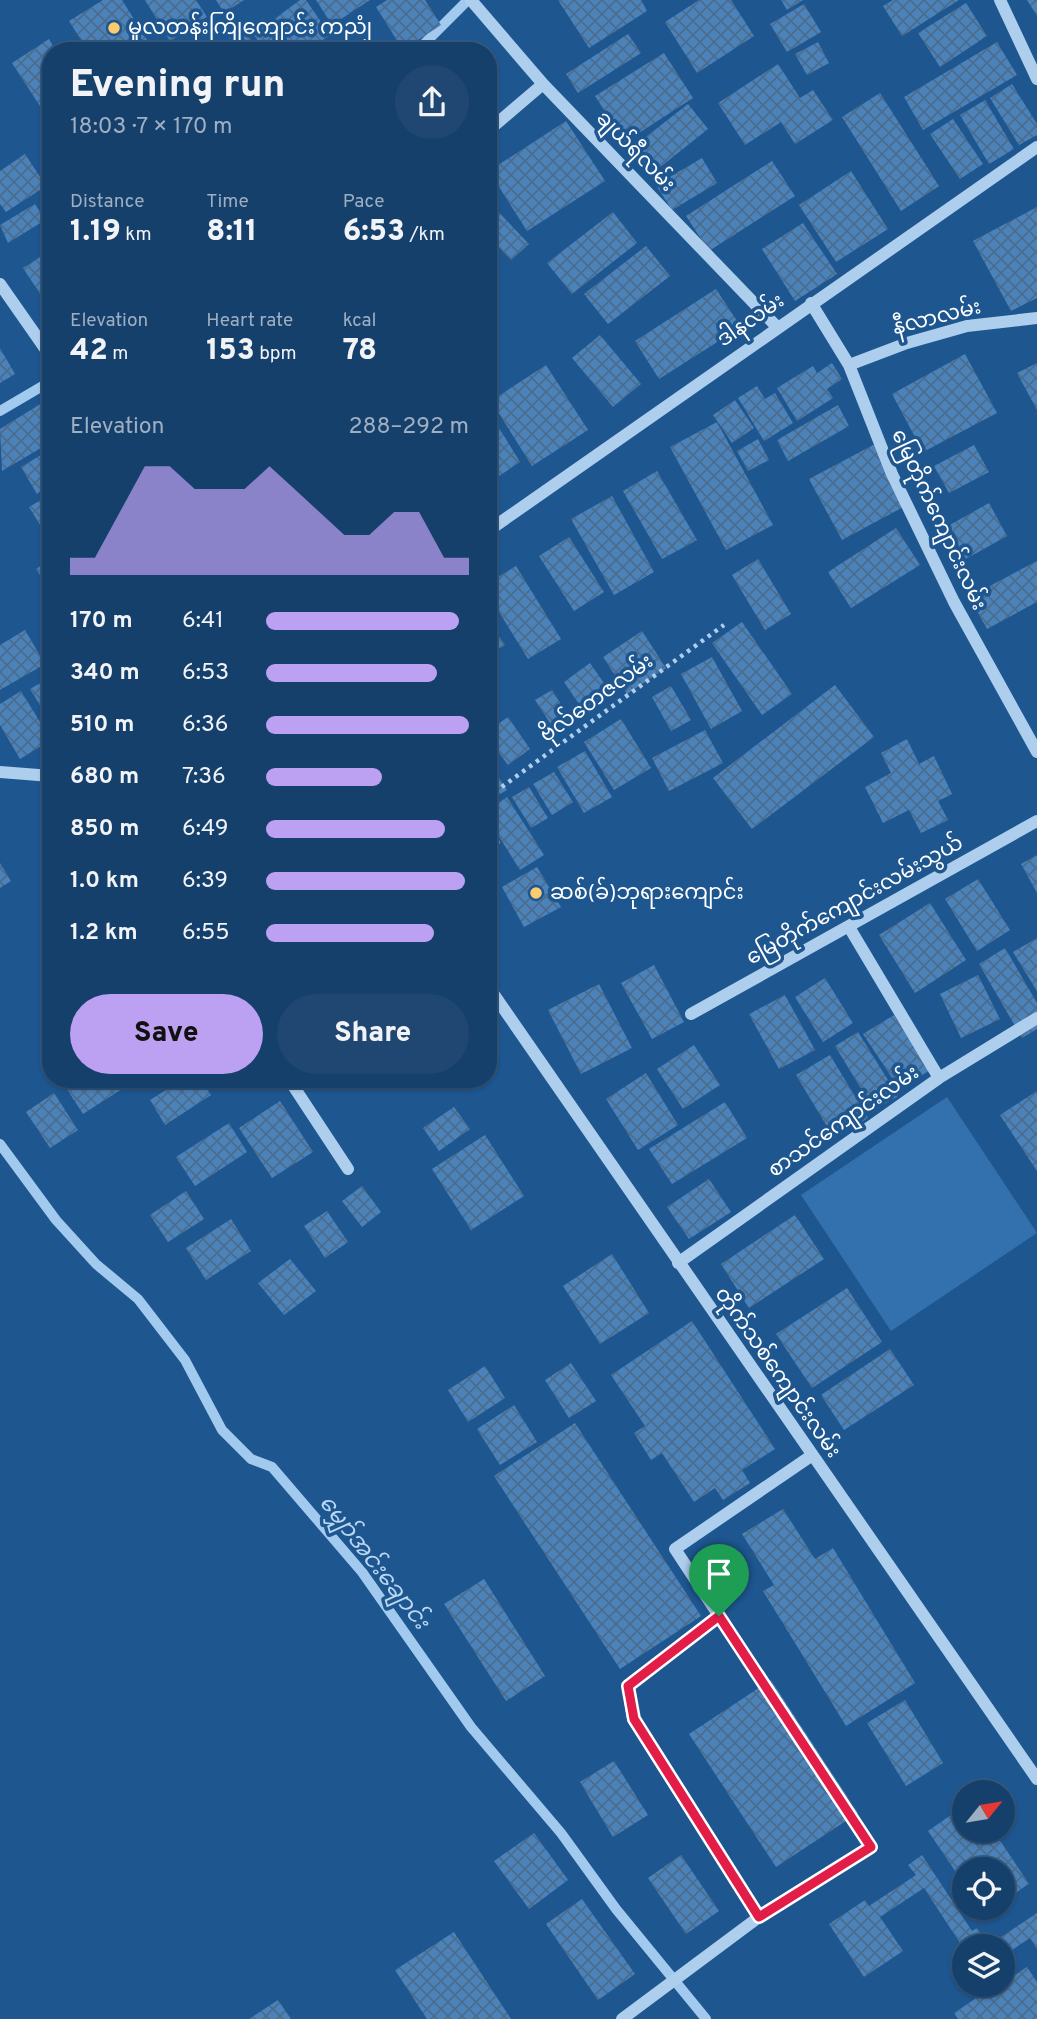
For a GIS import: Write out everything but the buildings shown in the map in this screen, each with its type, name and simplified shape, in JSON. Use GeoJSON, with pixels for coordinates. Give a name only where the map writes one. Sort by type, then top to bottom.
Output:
{"type":"FeatureCollection","features":[{"type":"Feature","properties":{"kind":"street","name":"ချယ်ရီလမ်း"},"geometry":{"type":"LineString","coordinates":[[471,0],[543,84],[776,327]]}},
{"type":"Feature","properties":{"kind":"street"},"geometry":{"type":"LineString","coordinates":[[1000,0],[1037,79]]}},
{"type":"Feature","properties":{"kind":"street"},"geometry":{"type":"LineString","coordinates":[[497,123],[543,84]]}},
{"type":"Feature","properties":{"kind":"street","name":"ဒါနလမ်း"},"geometry":{"type":"LineString","coordinates":[[497,525],[1037,147]]}},
{"type":"Feature","properties":{"kind":"street"},"geometry":{"type":"LineString","coordinates":[[0,284],[42,344]]}},
{"type":"Feature","properties":{"kind":"street","name":"မြေတိုက်ကျောင်းလမ်း"},"geometry":{"type":"LineString","coordinates":[[811,303],[849,365],[892,474],[954,602],[1037,752]]}},
{"type":"Feature","properties":{"kind":"street","name":"နီလာလမ်း"},"geometry":{"type":"LineString","coordinates":[[849,365],[907,343],[967,326],[1037,318]]}},
{"type":"Feature","properties":{"kind":"street"},"geometry":{"type":"LineString","coordinates":[[0,772],[42,775]]}},
{"type":"Feature","properties":{"kind":"street","name":"မြေတိုက်ကျောင်းလမ်းသွယ်"},"geometry":{"type":"LineString","coordinates":[[691,1014],[1037,821]]}},
{"type":"Feature","properties":{"kind":"street"},"geometry":{"type":"LineString","coordinates":[[849,927],[939,1078]]}},
{"type":"Feature","properties":{"kind":"street","name":"တိုက်သစ်ကျောင်းလမ်း"},"geometry":{"type":"LineString","coordinates":[[497,999],[1037,1779]]}},
{"type":"Feature","properties":{"kind":"street","name":"စာသင်ကျောင်းလမ်း"},"geometry":{"type":"LineString","coordinates":[[678,1264],[939,1078],[1037,1018]]}},
{"type":"Feature","properties":{"kind":"street"},"geometry":{"type":"LineString","coordinates":[[295,1088],[348,1169]]}},
{"type":"Feature","properties":{"kind":"street"},"geometry":{"type":"LineString","coordinates":[[622,2019],[759,1917],[871,1847],[675,1549],[811,1456]]}},
{"type":"Feature","properties":{"kind":"street"},"geometry":{"type":"LineString","coordinates":[[719,1616],[628,1686],[634,1719],[759,1917]]}},
{"type":"Feature","properties":{"kind":"path","name":"ဗိုလ်တေဇလမ်း"},"geometry":{"type":"LineString","coordinates":[[497,790],[724,625]]}},
{"type":"Feature","properties":{"kind":"shaded area"},"geometry":{"type":"Polygon","coordinates":[[[947,1097],[1037,1233],[891,1331],[801,1195],[947,1097]]]}},
{"type":"Feature","properties":{"kind":"waterway"},"geometry":{"type":"LineString","coordinates":[[426,42],[468,0]]}},
{"type":"Feature","properties":{"kind":"waterway"},"geometry":{"type":"LineString","coordinates":[[0,411],[42,386]]}},
{"type":"Feature","properties":{"kind":"waterway","name":"မျှော်အင်းချောင်း"},"geometry":{"type":"LineString","coordinates":[[0,1144],[56,1220],[96,1264],[138,1299],[185,1360],[222,1430],[251,1459],[272,1467],[362,1572],[471,1727],[561,1833],[616,1909],[706,2019]]}},
{"type":"Feature","properties":{"kind":"place","name":"မူလတန်းကြိုကျောင်း ကညုံ"},"geometry":{"type":"Point","coordinates":[114,28]}},
{"type":"Feature","properties":{"kind":"place","name":"ဆစ်(ခ်)ဘုရားကျောင်း"},"geometry":{"type":"Point","coordinates":[536,893]}},
{"type":"Feature","properties":{"kind":"route"},"geometry":{"type":"LineString","coordinates":[[719,1616],[871,1847],[759,1917],[634,1719],[628,1686],[719,1616]]}}]}
